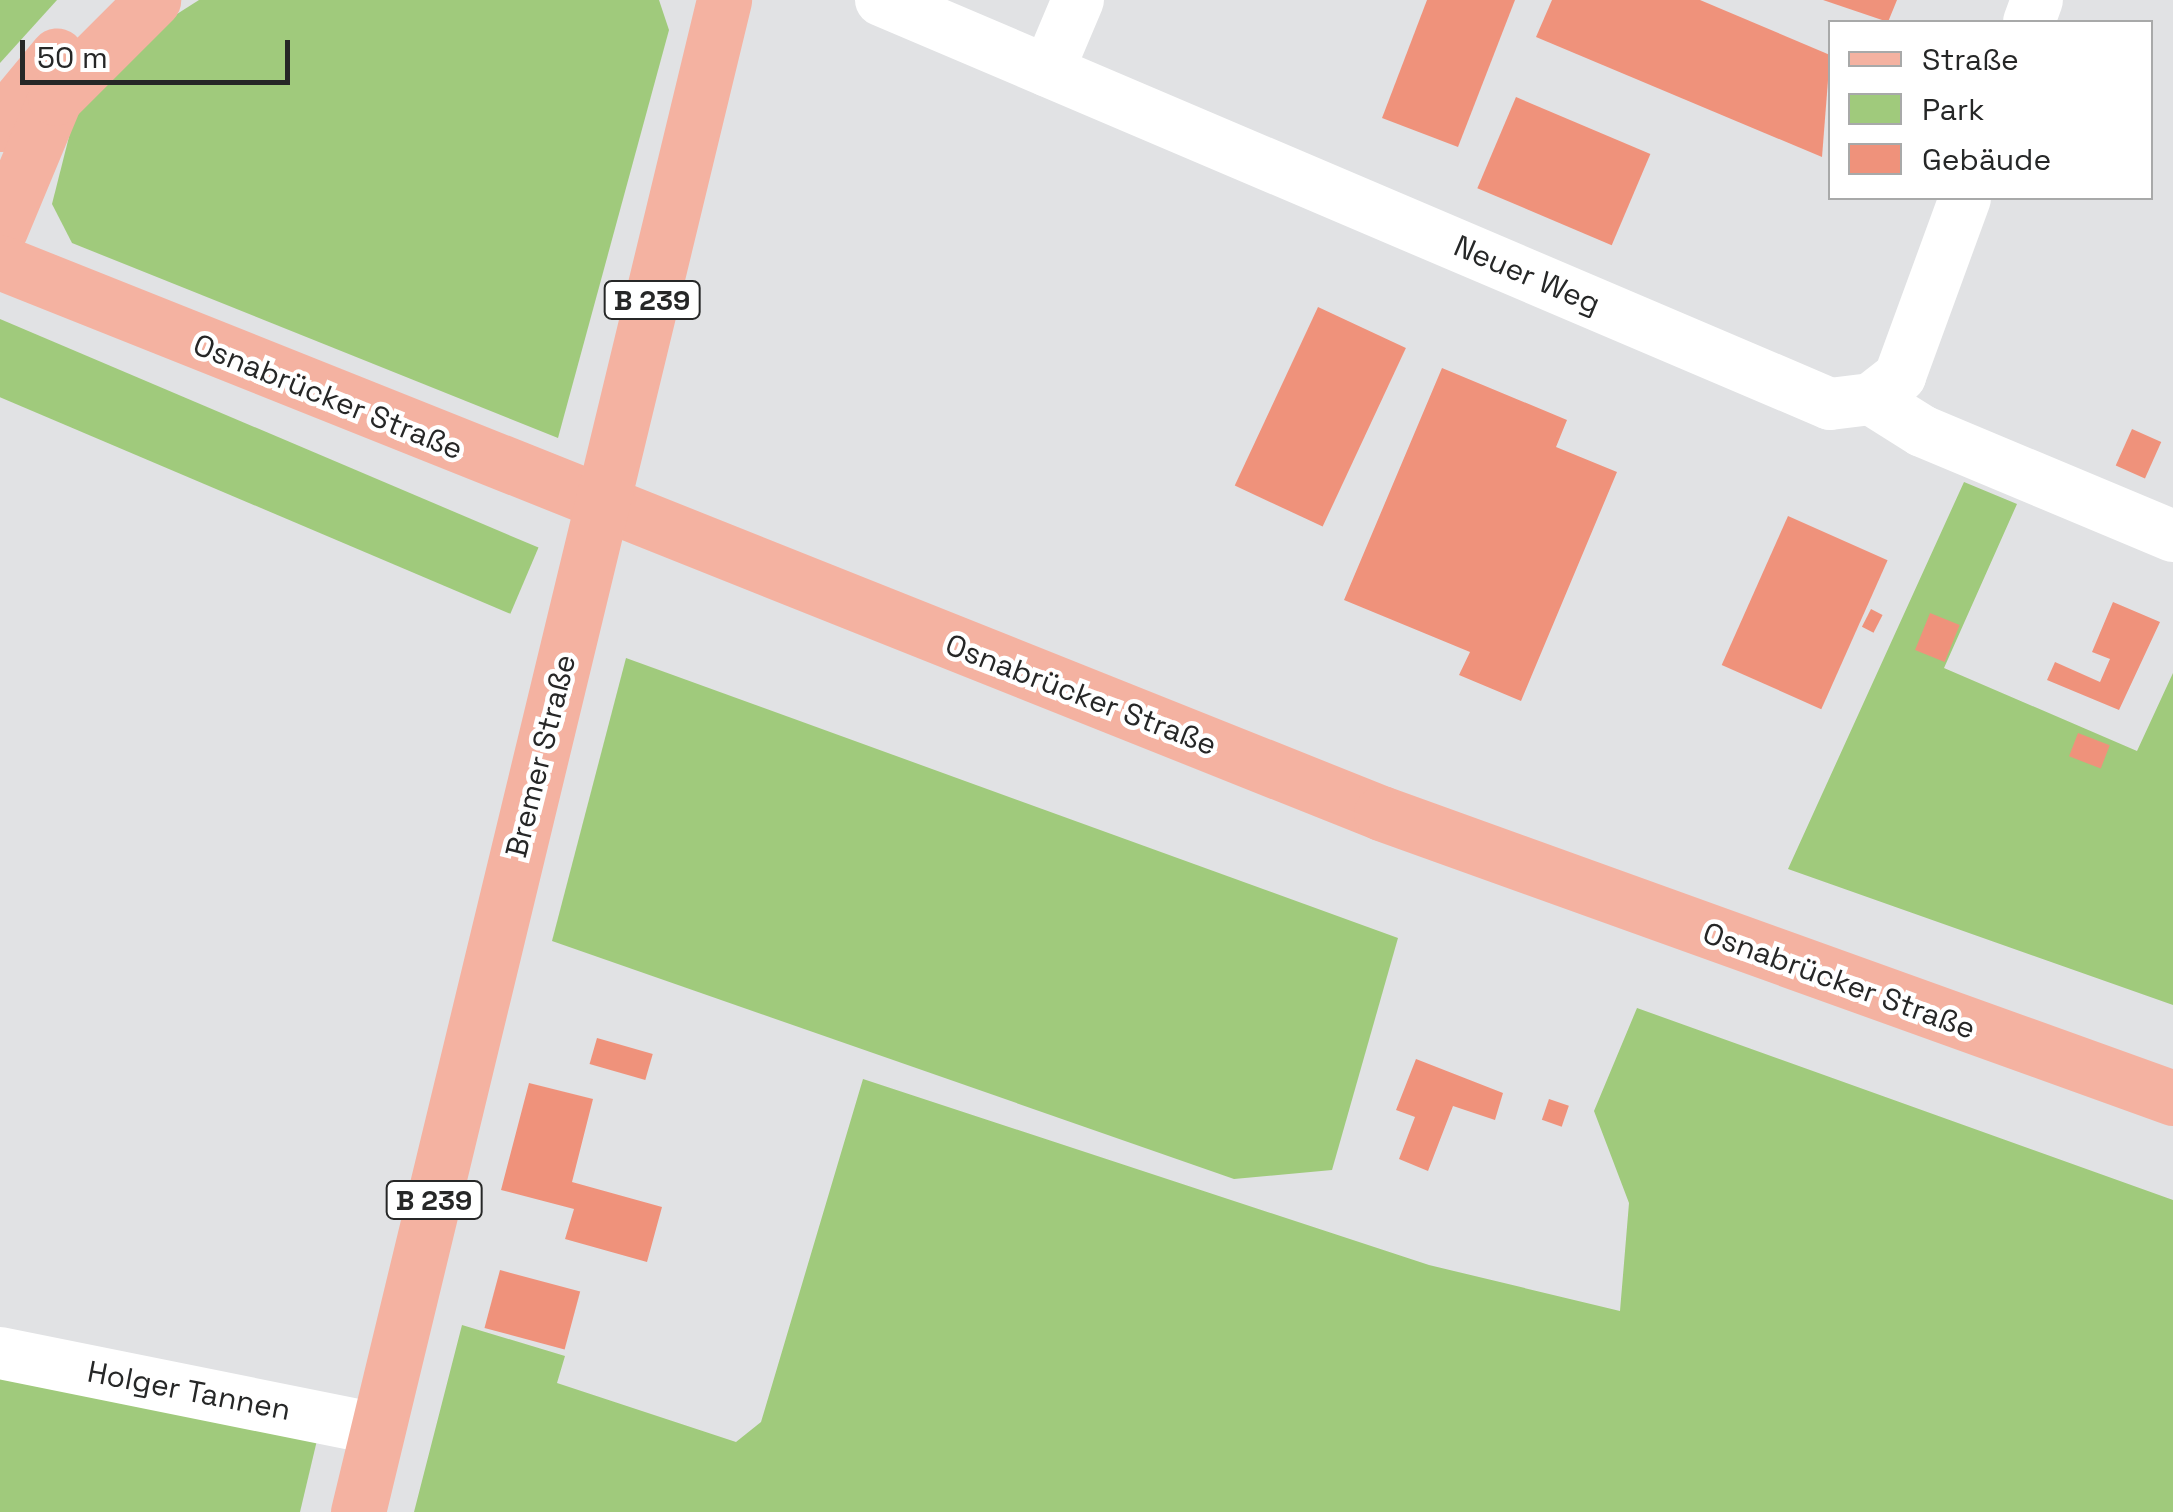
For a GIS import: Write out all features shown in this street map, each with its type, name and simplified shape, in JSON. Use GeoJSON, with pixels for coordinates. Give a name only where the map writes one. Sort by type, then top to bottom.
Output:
{"type":"FeatureCollection","features":[{"type":"Feature","properties":{"kind":"main road"},"geometry":{"type":"LineString","coordinates":[[0,124],[105,0]]}},
{"type":"Feature","properties":{"kind":"main road"},"geometry":{"type":"LineString","coordinates":[[0,230],[55,98],[152,0]]}},
{"type":"Feature","properties":{"kind":"main road","name":"Bremer Straße"},"geometry":{"type":"LineString","coordinates":[[358,1512],[724,0]]}},
{"type":"Feature","properties":{"kind":"main road","name":"Osnabrücker Straße"},"geometry":{"type":"LineString","coordinates":[[0,262],[497,467],[1381,813],[2173,1098]]}},
{"type":"Feature","properties":{"kind":"street","name":"Neuer Weg"},"geometry":{"type":"LineString","coordinates":[[881,0],[1830,404],[1871,400]]}},
{"type":"Feature","properties":{"kind":"street"},"geometry":{"type":"LineString","coordinates":[[1048,71],[1078,0]]}},
{"type":"Feature","properties":{"kind":"street"},"geometry":{"type":"LineString","coordinates":[[1964,200],[1900,376],[1871,400],[1922,432],[2173,536]]}},
{"type":"Feature","properties":{"kind":"street","name":"Holger Tannen"},"geometry":{"type":"LineString","coordinates":[[0,1352],[378,1429]]}},
{"type":"Feature","properties":{"kind":"green space"},"geometry":{"type":"Polygon","coordinates":[[[0,0],[57,0],[0,63],[0,0]]]}},
{"type":"Feature","properties":{"kind":"green space"},"geometry":{"type":"Polygon","coordinates":[[[199,0],[659,0],[669,30],[558,438],[72,243],[52,204],[74,117],[125,47],[199,0]]]}},
{"type":"Feature","properties":{"kind":"green space"},"geometry":{"type":"Polygon","coordinates":[[[0,319],[538,548],[510,614],[0,397],[0,319]]]}},
{"type":"Feature","properties":{"kind":"green space"},"geometry":{"type":"Polygon","coordinates":[[[1964,482],[2017,504],[1944,668],[2137,751],[2173,673],[2173,1005],[1788,869],[1964,482]]]}},
{"type":"Feature","properties":{"kind":"green space"},"geometry":{"type":"Polygon","coordinates":[[[626,658],[1398,938],[1332,1170],[1234,1179],[552,941],[626,658]]]}},
{"type":"Feature","properties":{"kind":"green space"},"geometry":{"type":"Polygon","coordinates":[[[1637,1008],[2173,1200],[2173,1512],[414,1512],[462,1325],[565,1356],[557,1383],[736,1442],[761,1422],[863,1079],[1429,1265],[1620,1311],[1629,1203],[1594,1111],[1637,1008]]]}},
{"type":"Feature","properties":{"kind":"green space"},"geometry":{"type":"Polygon","coordinates":[[[0,1374],[318,1436],[300,1512],[0,1512],[0,1374]]]}},
{"type":"Feature","properties":{"kind":"building"},"geometry":{"type":"Polygon","coordinates":[[[1427,0],[1515,0],[1458,147],[1382,118],[1427,0]]]}},
{"type":"Feature","properties":{"kind":"building"},"geometry":{"type":"Polygon","coordinates":[[[1552,0],[1700,0],[1828,54],[1822,157],[1536,37],[1552,0]]]}},
{"type":"Feature","properties":{"kind":"building"},"geometry":{"type":"Polygon","coordinates":[[[1823,0],[1897,0],[1889,20],[1823,0]]]}},
{"type":"Feature","properties":{"kind":"building"},"geometry":{"type":"Polygon","coordinates":[[[1516,97],[1650,154],[1612,245],[1477,188],[1516,97]]]}},
{"type":"Feature","properties":{"kind":"building"},"geometry":{"type":"Polygon","coordinates":[[[1318,307],[1406,348],[1323,527],[1235,486],[1318,307]]]}},
{"type":"Feature","properties":{"kind":"building"},"geometry":{"type":"Polygon","coordinates":[[[1442,368],[1567,420],[1556,447],[1617,472],[1521,701],[1459,675],[1470,652],[1344,600],[1442,368]]]}},
{"type":"Feature","properties":{"kind":"building"},"geometry":{"type":"Polygon","coordinates":[[[2132,429],[2161,442],[2145,479],[2116,466],[2132,429]]]}},
{"type":"Feature","properties":{"kind":"building"},"geometry":{"type":"Polygon","coordinates":[[[1788,516],[1888,560],[1821,709],[1722,665],[1788,516]]]}},
{"type":"Feature","properties":{"kind":"building"},"geometry":{"type":"Polygon","coordinates":[[[2113,602],[2160,622],[2119,710],[2047,680],[2055,662],[2100,682],[2110,659],[2092,652],[2113,602]]]}},
{"type":"Feature","properties":{"kind":"building"},"geometry":{"type":"Polygon","coordinates":[[[1871,609],[1883,615],[1874,633],[1862,627],[1871,609]]]}},
{"type":"Feature","properties":{"kind":"building"},"geometry":{"type":"Polygon","coordinates":[[[1930,613],[1960,625],[1945,662],[1915,650],[1930,613]]]}},
{"type":"Feature","properties":{"kind":"building"},"geometry":{"type":"Polygon","coordinates":[[[2078,733],[2110,745],[2101,769],[2069,756],[2078,733]]]}},
{"type":"Feature","properties":{"kind":"building"},"geometry":{"type":"Polygon","coordinates":[[[597,1038],[653,1054],[645,1080],[590,1064],[597,1038]]]}},
{"type":"Feature","properties":{"kind":"building"},"geometry":{"type":"Polygon","coordinates":[[[1416,1059],[1503,1093],[1495,1120],[1453,1106],[1428,1171],[1399,1159],[1415,1117],[1396,1110],[1416,1059]]]}},
{"type":"Feature","properties":{"kind":"building"},"geometry":{"type":"Polygon","coordinates":[[[529,1083],[593,1099],[572,1182],[662,1207],[647,1262],[565,1239],[574,1209],[501,1190],[529,1083]]]}},
{"type":"Feature","properties":{"kind":"building"},"geometry":{"type":"Polygon","coordinates":[[[1549,1099],[1569,1106],[1562,1127],[1542,1120],[1549,1099]]]}},
{"type":"Feature","properties":{"kind":"building"},"geometry":{"type":"Polygon","coordinates":[[[500,1270],[580,1291],[565,1349],[484,1328],[500,1270]]]}}]}
